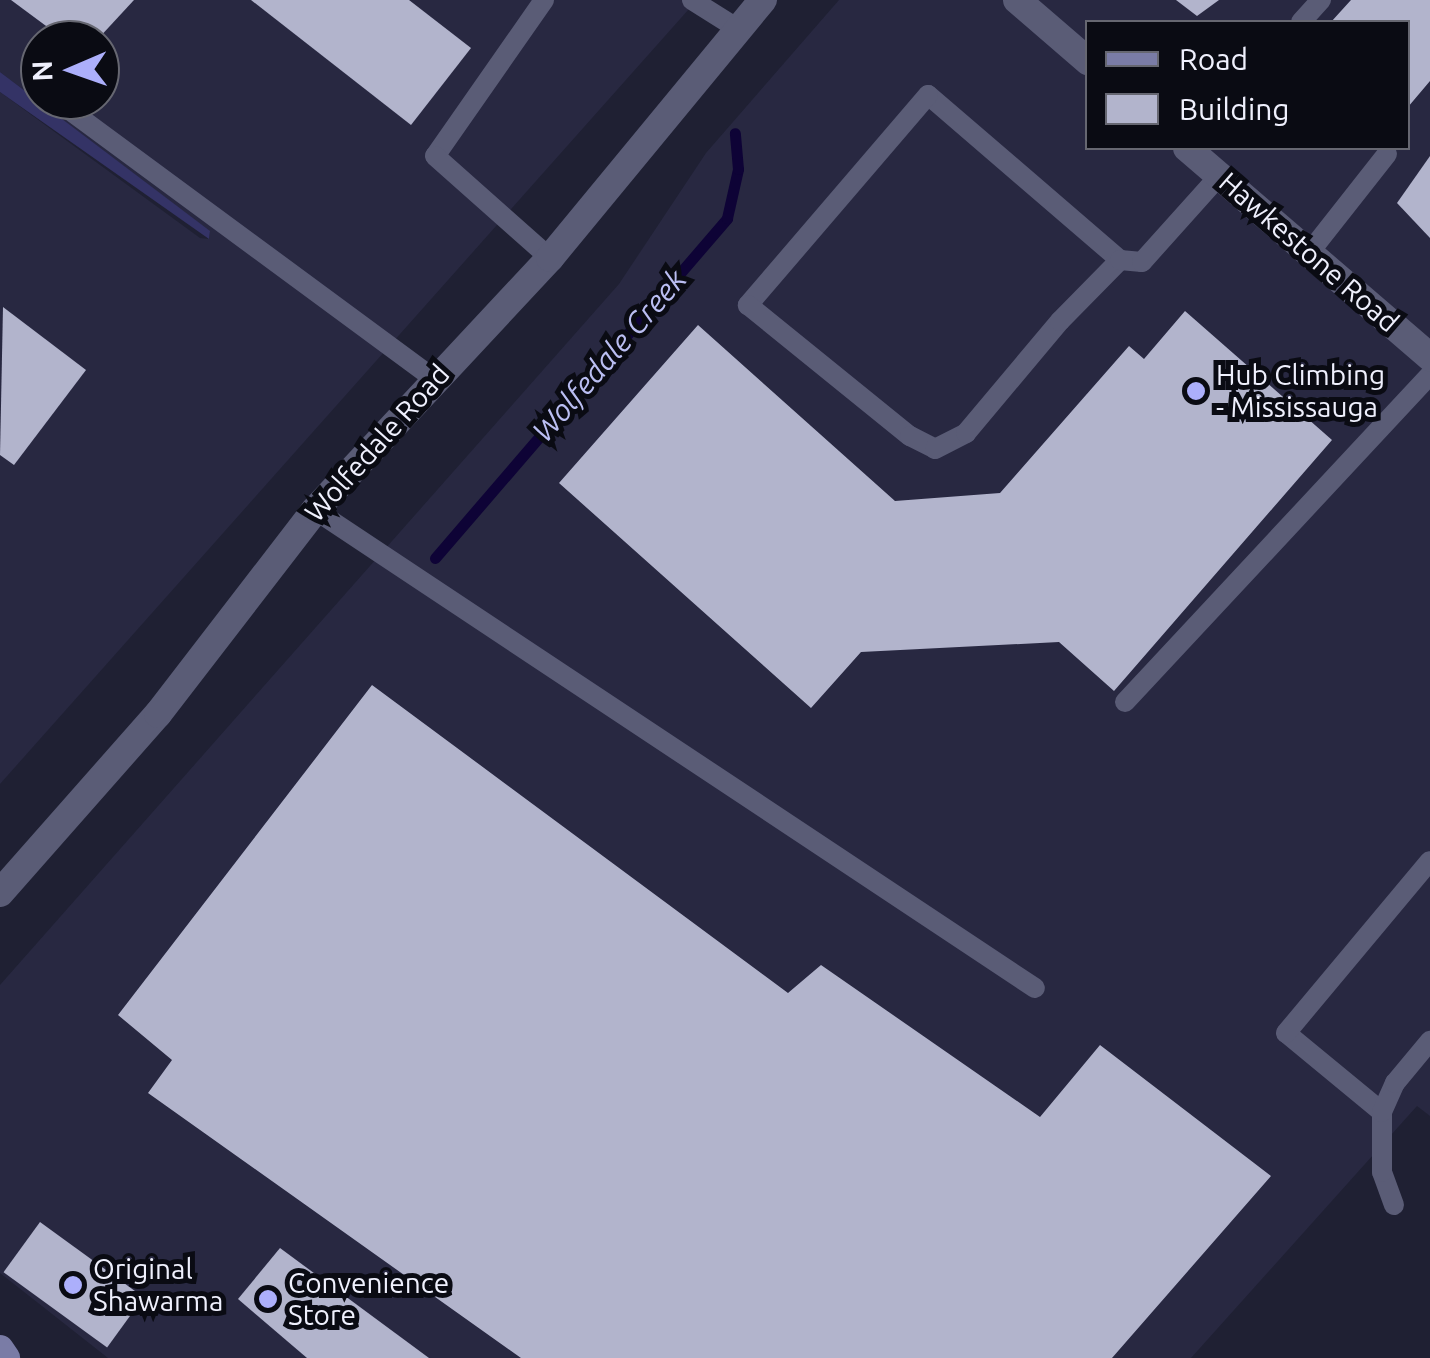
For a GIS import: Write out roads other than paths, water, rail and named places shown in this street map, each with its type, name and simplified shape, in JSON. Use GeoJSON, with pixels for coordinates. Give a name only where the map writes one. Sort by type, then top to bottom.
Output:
{"type":"FeatureCollection","features":[{"type":"Feature","properties":{"kind":"main road"},"geometry":{"type":"LineString","coordinates":[[0,1350],[6,1358]]}},
{"type":"Feature","properties":{"kind":"street","name":"Wolfedale Road"},"geometry":{"type":"LineString","coordinates":[[0,893],[158,714],[315,510],[433,378],[550,258],[763,0]]}},
{"type":"Feature","properties":{"kind":"street"},"geometry":{"type":"LineString","coordinates":[[1017,0],[1085,58]]}},
{"type":"Feature","properties":{"kind":"street","name":"Hawkestone Road"},"geometry":{"type":"LineString","coordinates":[[1193,150],[1430,356]]}},
{"type":"Feature","properties":{"kind":"lane"},"geometry":{"type":"LineString","coordinates":[[544,0],[435,156],[550,258]]}},
{"type":"Feature","properties":{"kind":"lane"},"geometry":{"type":"LineString","coordinates":[[692,0],[738,28]]}},
{"type":"Feature","properties":{"kind":"lane"},"geometry":{"type":"LineString","coordinates":[[1303,20],[1322,0]]}},
{"type":"Feature","properties":{"kind":"lane"},"geometry":{"type":"LineString","coordinates":[[1120,260],[966,433],[935,449],[910,436],[748,304],[928,95],[1120,260],[1142,262],[1220,176]]}},
{"type":"Feature","properties":{"kind":"lane"},"geometry":{"type":"LineString","coordinates":[[84,120],[433,378]]}},
{"type":"Feature","properties":{"kind":"lane"},"geometry":{"type":"LineString","coordinates":[[1310,252],[1387,154]]}},
{"type":"Feature","properties":{"kind":"lane"},"geometry":{"type":"LineString","coordinates":[[1125,702],[1430,376]]}},
{"type":"Feature","properties":{"kind":"lane"},"geometry":{"type":"LineString","coordinates":[[315,510],[1035,988]]}},
{"type":"Feature","properties":{"kind":"lane"},"geometry":{"type":"LineString","coordinates":[[1382,1112],[1286,1034],[1430,861]]}},
{"type":"Feature","properties":{"kind":"lane"},"geometry":{"type":"LineString","coordinates":[[1394,1205],[1382,1172],[1382,1112],[1395,1083],[1430,1041]]}},
{"type":"Feature","properties":{"kind":"waterway","name":"Wolfedale Creek"},"geometry":{"type":"LineString","coordinates":[[435,558],[727,218],[738,169],[735,133]]}},
{"type":"Feature","properties":{"kind":"place","name":"Hub Climbing - Mississauga"},"geometry":{"type":"Point","coordinates":[1196,391]}},
{"type":"Feature","properties":{"kind":"place","name":"Original Shawarma"},"geometry":{"type":"Point","coordinates":[73,1285]}},
{"type":"Feature","properties":{"kind":"place","name":"Convenience Store"},"geometry":{"type":"Point","coordinates":[268,1299]}}]}
